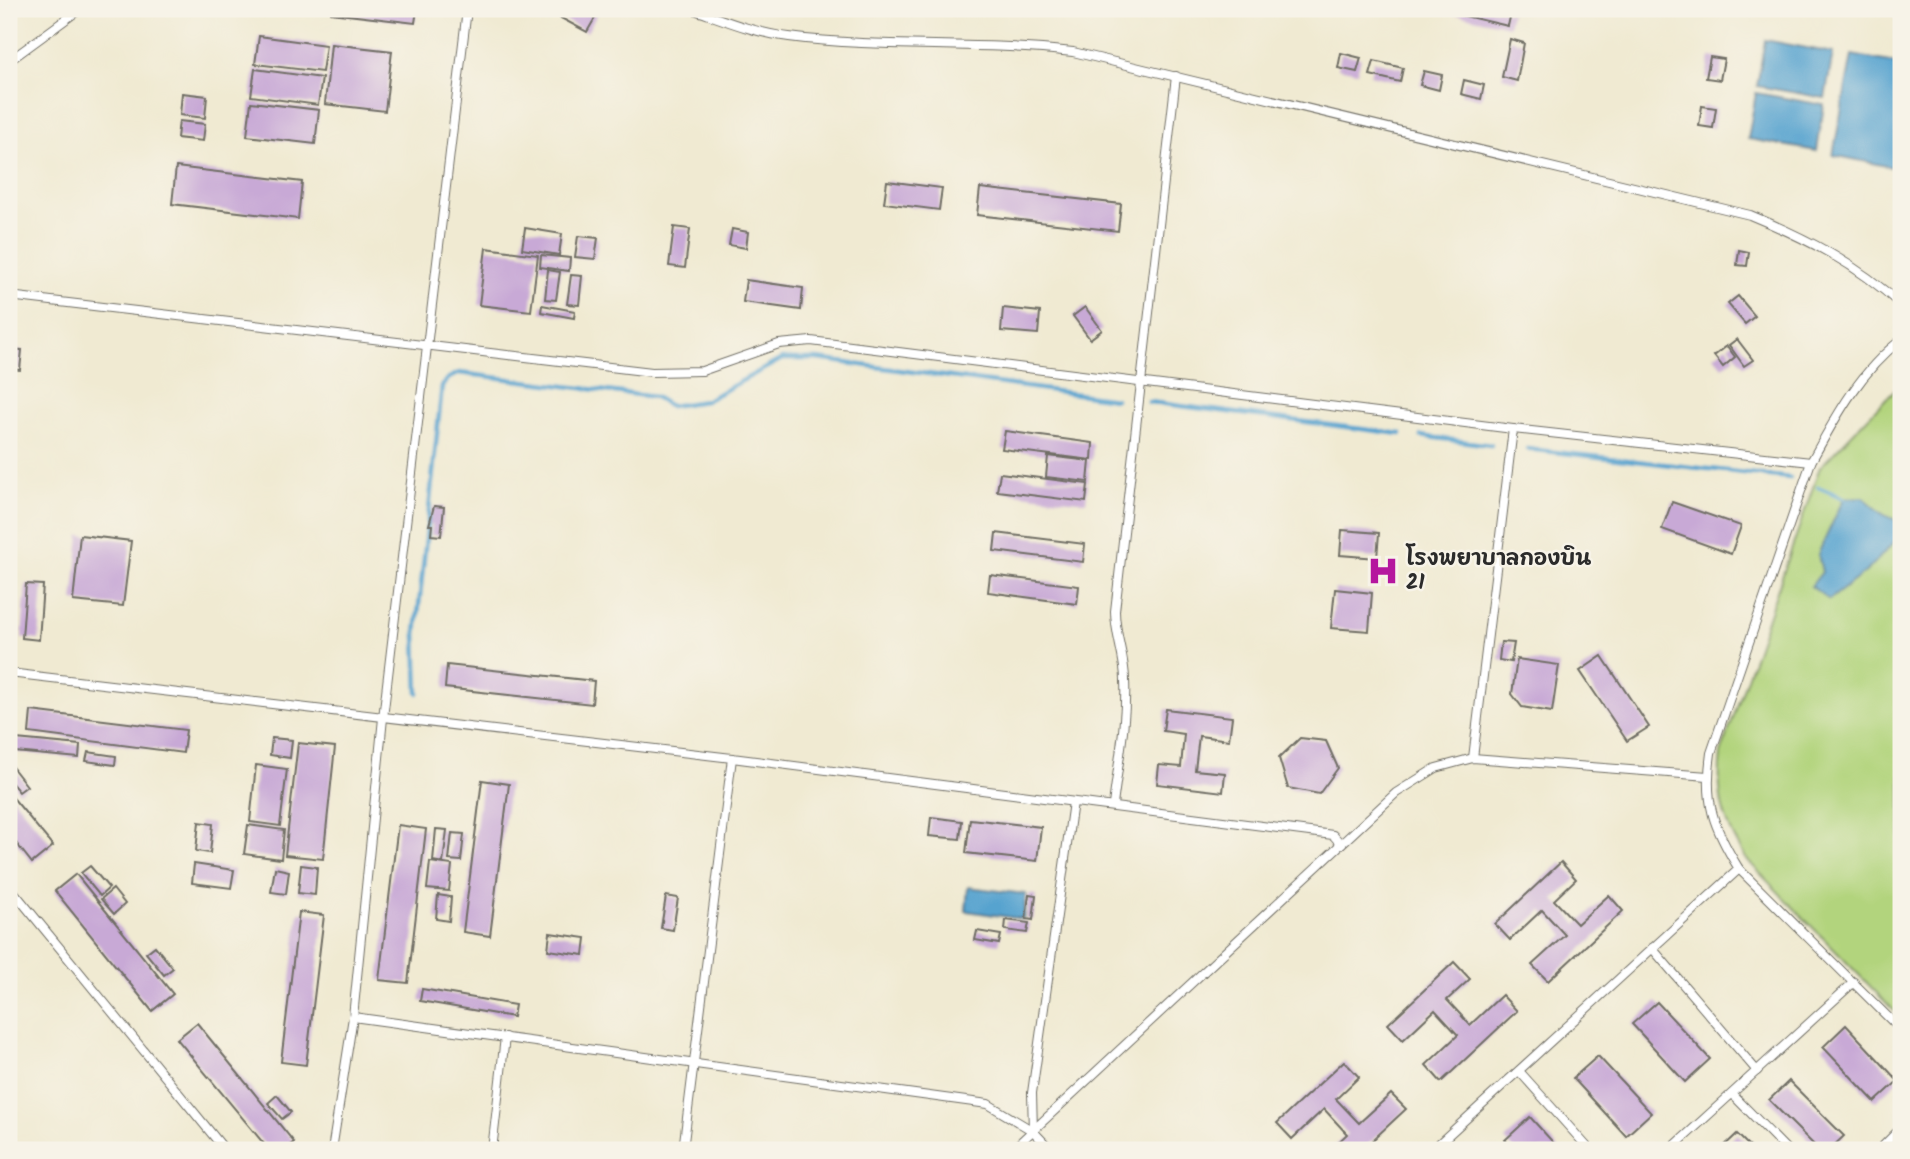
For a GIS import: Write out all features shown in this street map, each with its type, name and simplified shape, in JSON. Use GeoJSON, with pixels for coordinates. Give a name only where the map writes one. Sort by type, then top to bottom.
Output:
{"type":"FeatureCollection","features":[{"type":"Feature","properties":{"kind":"lane"},"geometry":{"type":"LineString","coordinates":[[9,61],[80,9]]}},
{"type":"Feature","properties":{"kind":"lane"},"geometry":{"type":"LineString","coordinates":[[332,1150],[353,1017],[383,718],[429,348],[467,9]]}},
{"type":"Feature","properties":{"kind":"lane"},"geometry":{"type":"LineString","coordinates":[[692,9],[740,27],[787,37],[835,41],[1025,46],[1073,52],[1750,215],[1798,234],[1838,257],[1875,282],[1901,305]]}},
{"type":"Feature","properties":{"kind":"lane"},"geometry":{"type":"LineString","coordinates":[[1113,806],[1126,705],[1125,677],[1115,631],[1115,611],[1176,76]]}},
{"type":"Feature","properties":{"kind":"lane"},"geometry":{"type":"LineString","coordinates":[[9,296],[429,348],[682,373],[702,371],[779,344],[811,341],[1513,429],[1811,462]]}},
{"type":"Feature","properties":{"kind":"lane"},"geometry":{"type":"LineString","coordinates":[[1901,340],[1863,378],[1835,418],[1811,462],[1711,752],[1708,776],[1709,804],[1719,837],[1739,869],[1901,1030]]}},
{"type":"Feature","properties":{"kind":"lane"},"geometry":{"type":"LineString","coordinates":[[1473,758],[1513,429]]}},
{"type":"Feature","properties":{"kind":"lane"},"geometry":{"type":"LineString","coordinates":[[9,673],[1113,806],[1332,835],[1341,844]]}},
{"type":"Feature","properties":{"kind":"lane"},"geometry":{"type":"LineString","coordinates":[[683,1150],[732,758]]}},
{"type":"Feature","properties":{"kind":"lane"},"geometry":{"type":"LineString","coordinates":[[1012,1150],[1396,793],[1436,768],[1473,758],[1708,776]]}},
{"type":"Feature","properties":{"kind":"lane"},"geometry":{"type":"LineString","coordinates":[[1033,1130],[1032,1093],[1073,802]]}},
{"type":"Feature","properties":{"kind":"lane"},"geometry":{"type":"LineString","coordinates":[[1432,1150],[1739,869]]}},
{"type":"Feature","properties":{"kind":"lane"},"geometry":{"type":"LineString","coordinates":[[9,886],[225,1150]]}},
{"type":"Feature","properties":{"kind":"lane"},"geometry":{"type":"LineString","coordinates":[[1652,948],[1757,1070]]}},
{"type":"Feature","properties":{"kind":"lane"},"geometry":{"type":"LineString","coordinates":[[1670,1150],[1854,982]]}},
{"type":"Feature","properties":{"kind":"lane"},"geometry":{"type":"LineString","coordinates":[[353,1017],[988,1104],[1033,1130],[1051,1150]]}},
{"type":"Feature","properties":{"kind":"lane"},"geometry":{"type":"LineString","coordinates":[[492,1150],[505,1037]]}},
{"type":"Feature","properties":{"kind":"lane"},"geometry":{"type":"LineString","coordinates":[[1518,1071],[1590,1150]]}},
{"type":"Feature","properties":{"kind":"lane"},"geometry":{"type":"LineString","coordinates":[[1732,1094],[1787,1150]]}},
{"type":"Feature","properties":{"kind":"lane"},"geometry":{"type":"LineString","coordinates":[[1879,1150],[1901,1128]]}},
{"type":"Feature","properties":{"kind":"green space"},"geometry":{"type":"Polygon","coordinates":[[[1901,383],[1901,1018],[1747,860],[1723,809],[1720,769],[1721,753],[1820,467],[1901,383]]]}},
{"type":"Feature","properties":{"kind":"water"},"geometry":{"type":"Polygon","coordinates":[[[1765,40],[1833,53],[1825,98],[1757,86],[1765,40]]]}},
{"type":"Feature","properties":{"kind":"water"},"geometry":{"type":"Polygon","coordinates":[[[1852,55],[1901,64],[1901,169],[1833,155],[1852,55]]]}},
{"type":"Feature","properties":{"kind":"water"},"geometry":{"type":"Polygon","coordinates":[[[1756,93],[1824,105],[1817,151],[1748,139],[1756,93]]]}},
{"type":"Feature","properties":{"kind":"water"},"geometry":{"type":"Polygon","coordinates":[[[1863,497],[1884,515],[1901,522],[1901,535],[1868,570],[1829,600],[1811,586],[1822,572],[1818,554],[1844,498],[1863,497]]]}},
{"type":"Feature","properties":{"kind":"water"},"geometry":{"type":"Polygon","coordinates":[[[968,887],[1026,894],[1023,919],[966,911],[968,887]]]}},
{"type":"Feature","properties":{"kind":"building"},"geometry":{"type":"Polygon","coordinates":[[[331,9],[417,10],[415,23],[331,13],[331,9]]]}},
{"type":"Feature","properties":{"kind":"building"},"geometry":{"type":"Polygon","coordinates":[[[544,9],[596,9],[599,11],[587,32],[544,9]]]}},
{"type":"Feature","properties":{"kind":"building"},"geometry":{"type":"Polygon","coordinates":[[[1435,9],[1494,9],[1511,13],[1508,26],[1435,9]]]}},
{"type":"Feature","properties":{"kind":"building"},"geometry":{"type":"Polygon","coordinates":[[[259,36],[326,45],[322,72],[255,64],[259,36]]]}},
{"type":"Feature","properties":{"kind":"building"},"geometry":{"type":"Polygon","coordinates":[[[1510,39],[1524,43],[1517,81],[1502,77],[1510,39]]]}},
{"type":"Feature","properties":{"kind":"building"},"geometry":{"type":"Polygon","coordinates":[[[331,44],[392,51],[385,111],[325,104],[331,44]]]}},
{"type":"Feature","properties":{"kind":"building"},"geometry":{"type":"Polygon","coordinates":[[[1341,53],[1361,58],[1357,72],[1338,68],[1341,53]]]}},
{"type":"Feature","properties":{"kind":"building"},"geometry":{"type":"Polygon","coordinates":[[[1710,57],[1724,59],[1720,80],[1706,78],[1710,57]]]}},
{"type":"Feature","properties":{"kind":"building"},"geometry":{"type":"Polygon","coordinates":[[[1374,61],[1403,68],[1400,82],[1370,75],[1374,61]]]}},
{"type":"Feature","properties":{"kind":"building"},"geometry":{"type":"Polygon","coordinates":[[[255,69],[322,78],[318,105],[251,96],[255,69]]]}},
{"type":"Feature","properties":{"kind":"building"},"geometry":{"type":"Polygon","coordinates":[[[1424,71],[1442,75],[1439,90],[1420,85],[1424,71]]]}},
{"type":"Feature","properties":{"kind":"building"},"geometry":{"type":"Polygon","coordinates":[[[1464,80],[1484,85],[1481,99],[1461,94],[1464,80]]]}},
{"type":"Feature","properties":{"kind":"building"},"geometry":{"type":"Polygon","coordinates":[[[182,93],[207,96],[205,118],[180,115],[182,93]]]}},
{"type":"Feature","properties":{"kind":"building"},"geometry":{"type":"Polygon","coordinates":[[[251,102],[319,110],[315,144],[247,136],[251,102]]]}},
{"type":"Feature","properties":{"kind":"building"},"geometry":{"type":"Polygon","coordinates":[[[1702,106],[1716,108],[1713,128],[1699,126],[1702,106]]]}},
{"type":"Feature","properties":{"kind":"building"},"geometry":{"type":"Polygon","coordinates":[[[179,121],[205,124],[203,141],[177,138],[179,121]]]}},
{"type":"Feature","properties":{"kind":"building"},"geometry":{"type":"Polygon","coordinates":[[[176,167],[302,182],[298,219],[172,204],[176,167]]]}},
{"type":"Feature","properties":{"kind":"building"},"geometry":{"type":"Polygon","coordinates":[[[887,181],[942,188],[939,210],[884,203],[887,181]]]}},
{"type":"Feature","properties":{"kind":"building"},"geometry":{"type":"Polygon","coordinates":[[[980,188],[1121,204],[1118,231],[977,215],[980,188]]]}},
{"type":"Feature","properties":{"kind":"building"},"geometry":{"type":"Polygon","coordinates":[[[674,227],[690,229],[685,268],[669,266],[674,227]]]}},
{"type":"Feature","properties":{"kind":"building"},"geometry":{"type":"Polygon","coordinates":[[[525,228],[562,234],[559,255],[522,249],[525,228]]]}},
{"type":"Feature","properties":{"kind":"building"},"geometry":{"type":"Polygon","coordinates":[[[732,229],[748,232],[746,248],[729,245],[732,229]]]}},
{"type":"Feature","properties":{"kind":"building"},"geometry":{"type":"Polygon","coordinates":[[[578,236],[598,238],[595,259],[575,257],[578,236]]]}},
{"type":"Feature","properties":{"kind":"building"},"geometry":{"type":"Polygon","coordinates":[[[486,248],[538,255],[531,311],[479,305],[486,248]]]}},
{"type":"Feature","properties":{"kind":"building"},"geometry":{"type":"Polygon","coordinates":[[[1739,250],[1749,252],[1747,266],[1737,265],[1739,250]]]}},
{"type":"Feature","properties":{"kind":"building"},"geometry":{"type":"Polygon","coordinates":[[[541,255],[570,258],[569,271],[540,267],[541,255]]]}},
{"type":"Feature","properties":{"kind":"building"},"geometry":{"type":"Polygon","coordinates":[[[548,270],[560,272],[556,300],[545,299],[548,270]]]}},
{"type":"Feature","properties":{"kind":"building"},"geometry":{"type":"Polygon","coordinates":[[[571,275],[582,276],[579,305],[567,304],[571,275]]]}},
{"type":"Feature","properties":{"kind":"building"},"geometry":{"type":"Polygon","coordinates":[[[746,280],[803,288],[801,310],[743,302],[746,280]]]}},
{"type":"Feature","properties":{"kind":"building"},"geometry":{"type":"Polygon","coordinates":[[[1738,296],[1755,316],[1745,324],[1728,304],[1738,296]]]}},
{"type":"Feature","properties":{"kind":"building"},"geometry":{"type":"Polygon","coordinates":[[[542,305],[575,311],[574,318],[541,312],[542,305]]]}},
{"type":"Feature","properties":{"kind":"building"},"geometry":{"type":"Polygon","coordinates":[[[1085,307],[1102,330],[1090,339],[1073,316],[1085,307]]]}},
{"type":"Feature","properties":{"kind":"building"},"geometry":{"type":"Polygon","coordinates":[[[1003,308],[1040,312],[1038,334],[1001,331],[1003,308]]]}},
{"type":"Feature","properties":{"kind":"building"},"geometry":{"type":"Polygon","coordinates":[[[1737,339],[1753,360],[1744,366],[1729,345],[1737,339]]]}},
{"type":"Feature","properties":{"kind":"building"},"geometry":{"type":"Polygon","coordinates":[[[1727,346],[1735,357],[1723,367],[1714,356],[1727,346]]]}},
{"type":"Feature","properties":{"kind":"building"},"geometry":{"type":"Polygon","coordinates":[[[9,349],[22,350],[20,370],[9,369],[9,349]]]}},
{"type":"Feature","properties":{"kind":"building"},"geometry":{"type":"Polygon","coordinates":[[[1005,431],[1093,443],[1092,460],[1002,449],[1005,431]]]}},
{"type":"Feature","properties":{"kind":"building"},"geometry":{"type":"Polygon","coordinates":[[[1048,456],[1090,461],[1088,482],[1046,477],[1048,456]]]}},
{"type":"Feature","properties":{"kind":"building"},"geometry":{"type":"Polygon","coordinates":[[[1000,473],[1088,484],[1086,502],[997,491],[1000,473]]]}},
{"type":"Feature","properties":{"kind":"building"},"geometry":{"type":"Polygon","coordinates":[[[1672,502],[1741,526],[1731,554],[1662,529],[1672,502]]]}},
{"type":"Feature","properties":{"kind":"building"},"geometry":{"type":"Polygon","coordinates":[[[434,506],[444,507],[441,536],[431,535],[432,525],[429,525],[434,506]]]}},
{"type":"Feature","properties":{"kind":"building"},"geometry":{"type":"Polygon","coordinates":[[[1342,530],[1379,533],[1377,558],[1340,555],[1342,530]]]}},
{"type":"Feature","properties":{"kind":"building"},"geometry":{"type":"Polygon","coordinates":[[[996,533],[1085,544],[1083,562],[994,551],[996,533]]]}},
{"type":"Feature","properties":{"kind":"building"},"geometry":{"type":"Polygon","coordinates":[[[80,535],[131,541],[123,606],[73,601],[80,535]]]}},
{"type":"Feature","properties":{"kind":"building"},"geometry":{"type":"Polygon","coordinates":[[[990,575],[1079,586],[1077,604],[988,592],[990,575]]]}},
{"type":"Feature","properties":{"kind":"building"},"geometry":{"type":"Polygon","coordinates":[[[26,584],[43,585],[39,640],[22,638],[26,584]]]}},
{"type":"Feature","properties":{"kind":"building"},"geometry":{"type":"Polygon","coordinates":[[[1335,589],[1372,593],[1369,631],[1331,628],[1335,589]]]}},
{"type":"Feature","properties":{"kind":"building"},"geometry":{"type":"Polygon","coordinates":[[[1501,642],[1514,643],[1511,662],[1499,660],[1501,642]]]}},
{"type":"Feature","properties":{"kind":"building"},"geometry":{"type":"Polygon","coordinates":[[[1602,656],[1649,727],[1627,741],[1580,671],[1602,656]]]}},
{"type":"Feature","properties":{"kind":"building"},"geometry":{"type":"Polygon","coordinates":[[[1517,659],[1559,665],[1552,712],[1522,707],[1512,694],[1517,659]]]}},
{"type":"Feature","properties":{"kind":"building"},"geometry":{"type":"Polygon","coordinates":[[[447,665],[594,681],[592,704],[445,688],[447,665]]]}},
{"type":"Feature","properties":{"kind":"building"},"geometry":{"type":"Polygon","coordinates":[[[1166,709],[1232,717],[1229,740],[1199,736],[1195,770],[1225,773],[1223,792],[1157,784],[1159,765],[1181,767],[1184,734],[1163,731],[1166,709]]]}},
{"type":"Feature","properties":{"kind":"building"},"geometry":{"type":"Polygon","coordinates":[[[31,711],[186,730],[183,753],[29,733],[31,711]]]}},
{"type":"Feature","properties":{"kind":"building"},"geometry":{"type":"Polygon","coordinates":[[[272,738],[292,740],[290,758],[270,755],[272,738]]]}},
{"type":"Feature","properties":{"kind":"building"},"geometry":{"type":"Polygon","coordinates":[[[1300,738],[1326,741],[1338,768],[1319,794],[1288,788],[1279,758],[1300,738]]]}},
{"type":"Feature","properties":{"kind":"building"},"geometry":{"type":"Polygon","coordinates":[[[16,739],[80,745],[79,758],[15,752],[16,739]]]}},
{"type":"Feature","properties":{"kind":"building"},"geometry":{"type":"Polygon","coordinates":[[[298,743],[335,747],[323,859],[285,855],[298,743]]]}},
{"type":"Feature","properties":{"kind":"building"},"geometry":{"type":"Polygon","coordinates":[[[88,752],[116,756],[115,765],[86,761],[88,752]]]}},
{"type":"Feature","properties":{"kind":"building"},"geometry":{"type":"Polygon","coordinates":[[[9,763],[27,786],[19,792],[9,780],[9,763]]]}},
{"type":"Feature","properties":{"kind":"building"},"geometry":{"type":"Polygon","coordinates":[[[256,765],[287,769],[280,826],[250,822],[256,765]]]}},
{"type":"Feature","properties":{"kind":"building"},"geometry":{"type":"Polygon","coordinates":[[[482,780],[509,784],[490,936],[463,932],[482,780]]]}},
{"type":"Feature","properties":{"kind":"building"},"geometry":{"type":"Polygon","coordinates":[[[9,793],[53,846],[32,863],[9,834],[9,793]]]}},
{"type":"Feature","properties":{"kind":"building"},"geometry":{"type":"Polygon","coordinates":[[[931,817],[962,821],[960,839],[929,836],[931,817]]]}},
{"type":"Feature","properties":{"kind":"building"},"geometry":{"type":"Polygon","coordinates":[[[970,819],[1041,827],[1037,861],[966,853],[970,819]]]}},
{"type":"Feature","properties":{"kind":"building"},"geometry":{"type":"Polygon","coordinates":[[[199,822],[213,824],[210,853],[196,851],[199,822]]]}},
{"type":"Feature","properties":{"kind":"building"},"geometry":{"type":"Polygon","coordinates":[[[248,825],[284,830],[281,859],[244,854],[248,825]]]}},
{"type":"Feature","properties":{"kind":"building"},"geometry":{"type":"Polygon","coordinates":[[[398,825],[426,829],[408,983],[379,980],[398,825]]]}},
{"type":"Feature","properties":{"kind":"building"},"geometry":{"type":"Polygon","coordinates":[[[436,829],[447,830],[443,863],[433,861],[436,829]]]}},
{"type":"Feature","properties":{"kind":"building"},"geometry":{"type":"Polygon","coordinates":[[[452,833],[464,834],[461,861],[449,860],[452,833]]]}},
{"type":"Feature","properties":{"kind":"building"},"geometry":{"type":"Polygon","coordinates":[[[430,862],[452,865],[449,891],[427,889],[430,862]]]}},
{"type":"Feature","properties":{"kind":"building"},"geometry":{"type":"Polygon","coordinates":[[[1561,862],[1576,879],[1554,900],[1577,924],[1609,895],[1623,911],[1548,981],[1532,965],[1565,935],[1542,910],[1510,940],[1495,924],[1561,862]]]}},
{"type":"Feature","properties":{"kind":"building"},"geometry":{"type":"Polygon","coordinates":[[[194,864],[234,870],[231,888],[192,883],[194,864]]]}},
{"type":"Feature","properties":{"kind":"building"},"geometry":{"type":"Polygon","coordinates":[[[301,865],[317,867],[315,895],[298,893],[301,865]]]}},
{"type":"Feature","properties":{"kind":"building"},"geometry":{"type":"Polygon","coordinates":[[[90,866],[109,888],[100,896],[81,873],[90,866]]]}},
{"type":"Feature","properties":{"kind":"building"},"geometry":{"type":"Polygon","coordinates":[[[275,868],[289,871],[286,894],[271,892],[275,868]]]}},
{"type":"Feature","properties":{"kind":"building"},"geometry":{"type":"Polygon","coordinates":[[[76,874],[173,994],[152,1011],[55,891],[76,874]]]}},
{"type":"Feature","properties":{"kind":"building"},"geometry":{"type":"Polygon","coordinates":[[[113,889],[125,904],[114,914],[101,899],[113,889]]]}},
{"type":"Feature","properties":{"kind":"building"},"geometry":{"type":"Polygon","coordinates":[[[1029,894],[1036,895],[1033,920],[1026,919],[1029,894]]]}},
{"type":"Feature","properties":{"kind":"building"},"geometry":{"type":"Polygon","coordinates":[[[438,895],[451,897],[449,921],[436,919],[438,895]]]}},
{"type":"Feature","properties":{"kind":"building"},"geometry":{"type":"Polygon","coordinates":[[[666,896],[678,898],[673,930],[661,928],[666,896]]]}},
{"type":"Feature","properties":{"kind":"building"},"geometry":{"type":"Polygon","coordinates":[[[299,912],[324,915],[306,1065],[281,1062],[299,912]]]}},
{"type":"Feature","properties":{"kind":"building"},"geometry":{"type":"Polygon","coordinates":[[[1006,920],[1029,923],[1027,933],[1005,930],[1006,920]]]}},
{"type":"Feature","properties":{"kind":"building"},"geometry":{"type":"Polygon","coordinates":[[[977,931],[1001,935],[999,944],[975,940],[977,931]]]}},
{"type":"Feature","properties":{"kind":"building"},"geometry":{"type":"Polygon","coordinates":[[[550,933],[586,938],[584,955],[548,950],[550,933]]]}},
{"type":"Feature","properties":{"kind":"building"},"geometry":{"type":"Polygon","coordinates":[[[155,946],[173,968],[164,975],[146,953],[155,946]]]}},
{"type":"Feature","properties":{"kind":"building"},"geometry":{"type":"Polygon","coordinates":[[[1454,962],[1470,979],[1447,1000],[1470,1025],[1502,995],[1517,1011],[1441,1082],[1426,1065],[1458,1035],[1435,1010],[1403,1040],[1388,1024],[1454,962]]]}},
{"type":"Feature","properties":{"kind":"building"},"geometry":{"type":"Polygon","coordinates":[[[422,989],[515,1005],[513,1017],[420,1001],[422,989]]]}},
{"type":"Feature","properties":{"kind":"building"},"geometry":{"type":"Polygon","coordinates":[[[1657,1002],[1710,1059],[1685,1082],[1632,1024],[1657,1002]]]}},
{"type":"Feature","properties":{"kind":"building"},"geometry":{"type":"Polygon","coordinates":[[[197,1023],[294,1142],[284,1150],[269,1150],[177,1039],[197,1023]]]}},
{"type":"Feature","properties":{"kind":"building"},"geometry":{"type":"Polygon","coordinates":[[[1846,1025],[1898,1081],[1875,1102],[1823,1047],[1846,1025]]]}},
{"type":"Feature","properties":{"kind":"building"},"geometry":{"type":"Polygon","coordinates":[[[1598,1056],[1651,1113],[1626,1136],[1573,1078],[1598,1056]]]}},
{"type":"Feature","properties":{"kind":"building"},"geometry":{"type":"Polygon","coordinates":[[[1344,1061],[1359,1077],[1336,1099],[1359,1123],[1391,1094],[1406,1109],[1362,1150],[1330,1150],[1347,1134],[1324,1109],[1292,1139],[1277,1123],[1344,1061]]]}},
{"type":"Feature","properties":{"kind":"building"},"geometry":{"type":"Polygon","coordinates":[[[1789,1081],[1844,1136],[1829,1150],[1819,1150],[1769,1100],[1789,1081]]]}},
{"type":"Feature","properties":{"kind":"building"},"geometry":{"type":"Polygon","coordinates":[[[277,1095],[291,1112],[282,1119],[268,1103],[277,1095]]]}},
{"type":"Feature","properties":{"kind":"building"},"geometry":{"type":"Polygon","coordinates":[[[1530,1117],[1560,1150],[1515,1150],[1505,1140],[1530,1117]]]}},
{"type":"Feature","properties":{"kind":"building"},"geometry":{"type":"Polygon","coordinates":[[[1737,1134],[1753,1150],[1720,1150],[1737,1134]]]}},
{"type":"Feature","properties":{"kind":"waterway"},"geometry":{"type":"LineString","coordinates":[[418,693],[416,634],[442,386],[449,378],[459,373],[655,397],[670,406],[705,401],[782,359],[817,359],[1115,399]]}},
{"type":"Feature","properties":{"kind":"waterway"},"geometry":{"type":"LineString","coordinates":[[1149,402],[1401,434]]}},
{"type":"Feature","properties":{"kind":"waterway"},"geometry":{"type":"LineString","coordinates":[[1421,436],[1491,445]]}},
{"type":"Feature","properties":{"kind":"waterway"},"geometry":{"type":"LineString","coordinates":[[1527,449],[1790,478]]}},
{"type":"Feature","properties":{"kind":"waterway"},"geometry":{"type":"LineString","coordinates":[[1818,487],[1844,498]]}},
{"type":"Feature","properties":{"kind":"place","name":"โรงพยาบาลกองบิน 21"},"geometry":{"type":"Point","coordinates":[1383,571]}}]}
